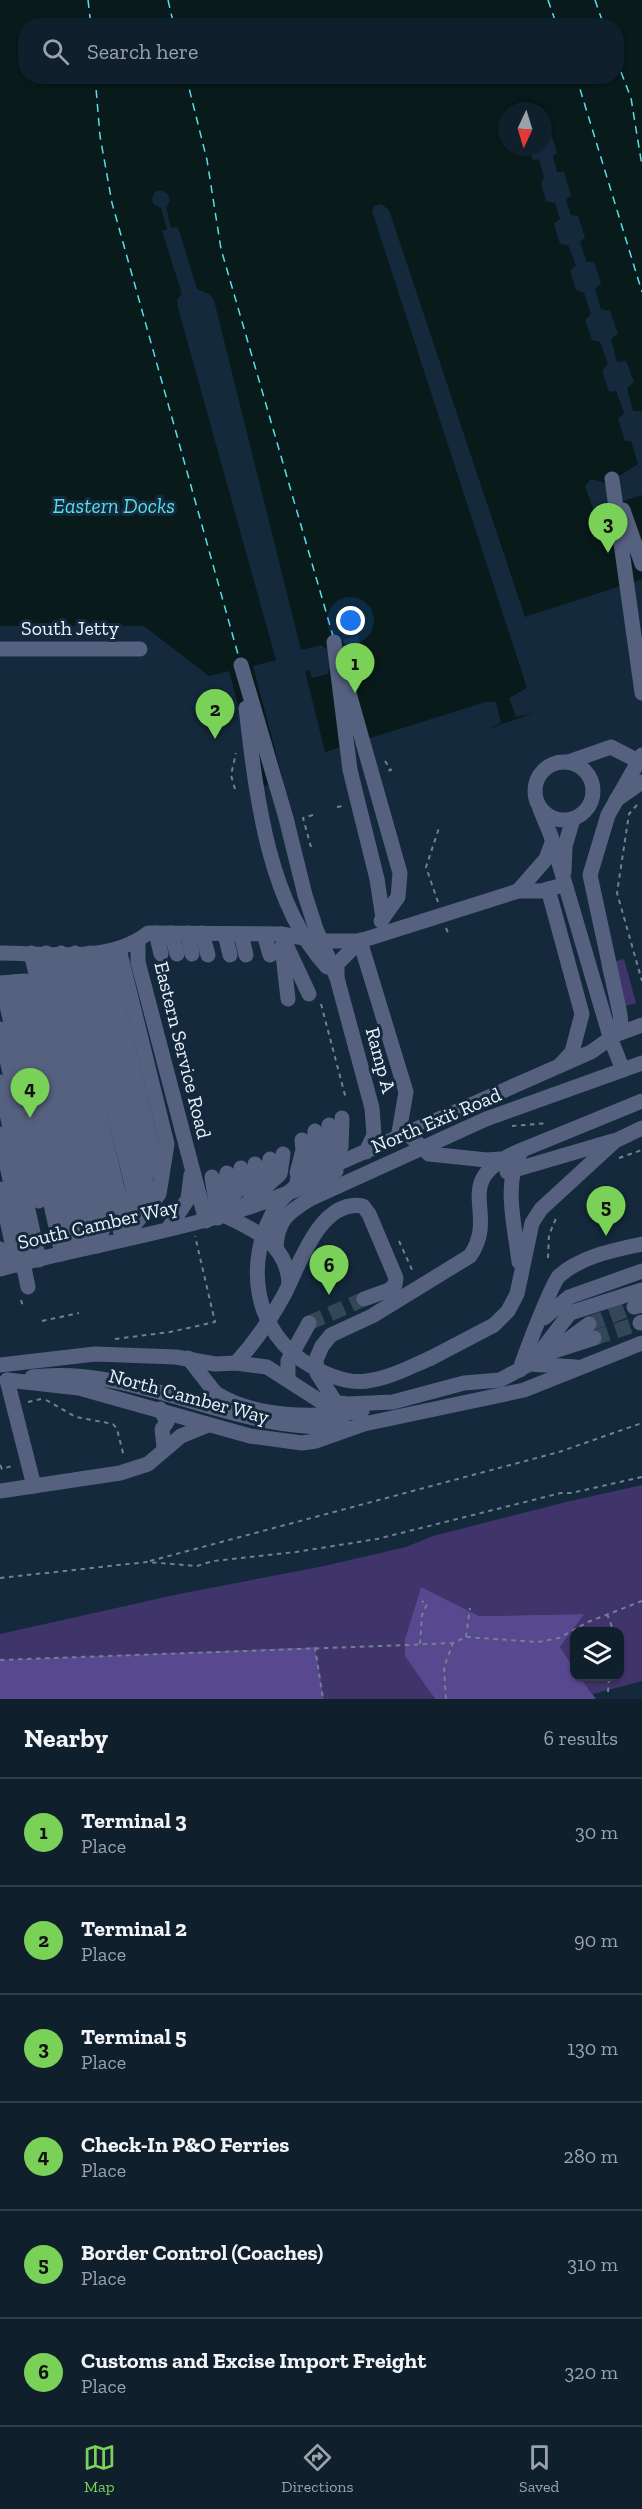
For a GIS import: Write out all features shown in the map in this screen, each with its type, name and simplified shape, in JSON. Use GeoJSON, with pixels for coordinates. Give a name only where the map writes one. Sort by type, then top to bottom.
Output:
{"type":"FeatureCollection","features":[{"type":"Feature","properties":{"kind":"lane"},"geometry":{"type":"LineString","coordinates":[[642,564],[612,479],[642,693]]}},
{"type":"Feature","properties":{"kind":"lane"},"geometry":{"type":"LineString","coordinates":[[338,978],[337,964],[383,918],[398,897],[400,873],[334,642],[350,771],[378,879],[383,918]]}},
{"type":"Feature","properties":{"kind":"lane","name":"South Jetty"},"geometry":{"type":"LineString","coordinates":[[0,649],[140,649]]}},
{"type":"Feature","properties":{"kind":"lane","name":"Ramp A"},"geometry":{"type":"LineString","coordinates":[[305,939],[284,898],[258,802],[241,665],[286,818],[305,895],[321,941],[338,978],[375,1123],[371,1143],[366,1152]]}},
{"type":"Feature","properties":{"kind":"lane"},"geometry":{"type":"LineString","coordinates":[[613,1038],[621,1025],[620,1014],[589,879],[594,855],[614,801],[640,758],[611,747],[568,762],[558,762],[541,772],[534,790],[623,1070]]}},
{"type":"Feature","properties":{"kind":"lane"},"geometry":{"type":"LineString","coordinates":[[568,762],[583,769],[589,775],[594,792],[592,802],[594,855]]}},
{"type":"Feature","properties":{"kind":"lane"},"geometry":{"type":"LineString","coordinates":[[614,801],[642,782]]}},
{"type":"Feature","properties":{"kind":"lane"},"geometry":{"type":"LineString","coordinates":[[540,809],[555,820],[573,819],[581,815],[592,802]]}},
{"type":"Feature","properties":{"kind":"lane"},"geometry":{"type":"LineString","coordinates":[[563,885],[565,846],[573,819]]}},
{"type":"Feature","properties":{"kind":"lane"},"geometry":{"type":"LineString","coordinates":[[518,891],[546,859],[552,843]]}},
{"type":"Feature","properties":{"kind":"lane"},"geometry":{"type":"LineString","coordinates":[[0,953],[75,953],[202,934],[281,934],[321,941],[360,941],[518,891],[548,889],[563,885]]}},
{"type":"Feature","properties":{"kind":"lane"},"geometry":{"type":"LineString","coordinates":[[548,889],[582,1014],[572,1052],[553,1072]]}},
{"type":"Feature","properties":{"kind":"lane"},"geometry":{"type":"LineString","coordinates":[[202,934],[212,955]]}},
{"type":"Feature","properties":{"kind":"lane"},"geometry":{"type":"LineString","coordinates":[[202,934],[212,955]]}},
{"type":"Feature","properties":{"kind":"lane"},"geometry":{"type":"LineString","coordinates":[[202,934],[212,955]]}},
{"type":"Feature","properties":{"kind":"lane"},"geometry":{"type":"LineString","coordinates":[[202,934],[212,955]]}},
{"type":"Feature","properties":{"kind":"lane"},"geometry":{"type":"LineString","coordinates":[[202,934],[212,955]]}},
{"type":"Feature","properties":{"kind":"lane","name":"Eastern Service Road"},"geometry":{"type":"LineString","coordinates":[[202,934],[138,962],[192,1169],[221,1217]]}},
{"type":"Feature","properties":{"kind":"lane"},"geometry":{"type":"LineString","coordinates":[[281,934],[303,997]]}},
{"type":"Feature","properties":{"kind":"lane"},"geometry":{"type":"LineString","coordinates":[[305,939],[338,978]]}},
{"type":"Feature","properties":{"kind":"lane"},"geometry":{"type":"LineString","coordinates":[[360,941],[406,1092],[403,1136],[429,1154],[444,1157],[500,1159],[642,1101]]}},
{"type":"Feature","properties":{"kind":"lane"},"geometry":{"type":"LineString","coordinates":[[74,1248],[159,1194],[164,1164],[75,953]]}},
{"type":"Feature","properties":{"kind":"lane"},"geometry":{"type":"LineString","coordinates":[[75,953],[161,1182]]}},
{"type":"Feature","properties":{"kind":"lane"},"geometry":{"type":"LineString","coordinates":[[28,1287],[100,1227],[75,953]]}},
{"type":"Feature","properties":{"kind":"lane"},"geometry":{"type":"LineString","coordinates":[[74,1248],[121,1218],[75,953]]}},
{"type":"Feature","properties":{"kind":"lane"},"geometry":{"type":"LineString","coordinates":[[0,1249],[74,1248],[140,1207],[140,1187],[75,953]]}},
{"type":"Feature","properties":{"kind":"lane"},"geometry":{"type":"LineString","coordinates":[[74,1248],[154,1184],[75,953]]}},
{"type":"Feature","properties":{"kind":"lane"},"geometry":{"type":"LineString","coordinates":[[25,981],[74,1248],[5,983],[25,981]]}},
{"type":"Feature","properties":{"kind":"lane"},"geometry":{"type":"LineString","coordinates":[[615,1141],[541,1209],[532,1223],[517,1294],[508,1311],[494,1325],[431,1358],[393,1375],[365,1382],[327,1375],[301,1360],[280,1342],[261,1308],[257,1275],[262,1238],[277,1206],[305,1179],[591,1052],[613,1038],[642,1027]]}},
{"type":"Feature","properties":{"kind":"lane"},"geometry":{"type":"LineString","coordinates":[[0,1029],[74,1248]]}},
{"type":"Feature","properties":{"kind":"lane","name":"South Camber Way"},"geometry":{"type":"LineString","coordinates":[[74,1248],[221,1217],[280,1198],[403,1136],[494,1094],[553,1072],[613,1038]]}},
{"type":"Feature","properties":{"kind":"lane","name":"North Exit Road"},"geometry":{"type":"LineString","coordinates":[[276,1248],[280,1223],[286,1213],[310,1199],[486,1119],[642,1063]]}},
{"type":"Feature","properties":{"kind":"lane"},"geometry":{"type":"LineString","coordinates":[[0,1082],[74,1248]]}},
{"type":"Feature","properties":{"kind":"lane"},"geometry":{"type":"LineString","coordinates":[[483,1178],[615,1141],[642,1128]]}},
{"type":"Feature","properties":{"kind":"lane"},"geometry":{"type":"LineString","coordinates":[[0,1134],[74,1248]]}},
{"type":"Feature","properties":{"kind":"lane"},"geometry":{"type":"LineString","coordinates":[[221,1217],[230,1192],[279,1151],[334,1145],[305,1187]]}},
{"type":"Feature","properties":{"kind":"lane"},"geometry":{"type":"LineString","coordinates":[[520,1274],[511,1182],[513,1170],[522,1150]]}},
{"type":"Feature","properties":{"kind":"lane"},"geometry":{"type":"LineString","coordinates":[[279,1151],[291,1156],[289,1171],[280,1198]]}},
{"type":"Feature","properties":{"kind":"lane"},"geometry":{"type":"LineString","coordinates":[[279,1151],[304,1170],[280,1198]]}},
{"type":"Feature","properties":{"kind":"lane"},"geometry":{"type":"LineString","coordinates":[[221,1217],[280,1174],[279,1151]]}},
{"type":"Feature","properties":{"kind":"lane"},"geometry":{"type":"LineString","coordinates":[[221,1217],[255,1174],[279,1151]]}},
{"type":"Feature","properties":{"kind":"lane"},"geometry":{"type":"LineString","coordinates":[[221,1217],[279,1151]]}},
{"type":"Feature","properties":{"kind":"lane"},"geometry":{"type":"LineString","coordinates":[[336,1403],[317,1373],[316,1360],[322,1346],[332,1335],[372,1316],[470,1256],[478,1244],[481,1231],[477,1192],[483,1178],[500,1159]]}},
{"type":"Feature","properties":{"kind":"lane","name":"Eastern Service Road"},"geometry":{"type":"LineString","coordinates":[[168,1229],[188,1199],[192,1169]]}},
{"type":"Feature","properties":{"kind":"lane"},"geometry":{"type":"LineString","coordinates":[[0,1189],[74,1248]]}},
{"type":"Feature","properties":{"kind":"lane"},"geometry":{"type":"LineString","coordinates":[[236,1363],[261,1333],[312,1237],[334,1213],[353,1204],[363,1206],[369,1214],[396,1278],[395,1285],[389,1290],[364,1299]]}},
{"type":"Feature","properties":{"kind":"lane"},"geometry":{"type":"LineString","coordinates":[[221,1217],[258,1231],[281,1252],[289,1273],[289,1283]]}},
{"type":"Feature","properties":{"kind":"lane"},"geometry":{"type":"LineString","coordinates":[[524,1367],[526,1347],[558,1277],[580,1262],[640,1245]]}},
{"type":"Feature","properties":{"kind":"lane"},"geometry":{"type":"LineString","coordinates":[[536,1327],[569,1297],[642,1271]]}},
{"type":"Feature","properties":{"kind":"lane"},"geometry":{"type":"LineString","coordinates":[[396,1278],[419,1288]]}},
{"type":"Feature","properties":{"kind":"lane"},"geometry":{"type":"LineString","coordinates":[[524,1367],[570,1313],[642,1290]]}},
{"type":"Feature","properties":{"kind":"lane"},"geometry":{"type":"LineString","coordinates":[[288,1378],[288,1361],[309,1323]]}},
{"type":"Feature","properties":{"kind":"lane"},"geometry":{"type":"LineString","coordinates":[[468,1400],[500,1380],[554,1352],[572,1334],[592,1331]]}},
{"type":"Feature","properties":{"kind":"lane"},"geometry":{"type":"LineString","coordinates":[[364,1424],[468,1400],[524,1390],[642,1343]]}},
{"type":"Feature","properties":{"kind":"lane","name":"North Camber Way"},"geometry":{"type":"LineString","coordinates":[[0,1365],[95,1354],[139,1354],[188,1358],[202,1373],[215,1393],[264,1410],[315,1416],[363,1411],[393,1402]]}},
{"type":"Feature","properties":{"kind":"lane","name":"North Camber Way"},"geometry":{"type":"LineString","coordinates":[[5,1384],[54,1374],[72,1367],[116,1361],[139,1354]]}},
{"type":"Feature","properties":{"kind":"lane"},"geometry":{"type":"LineString","coordinates":[[188,1358],[215,1364],[236,1363],[267,1367],[288,1378],[300,1389],[320,1401],[336,1403],[393,1402],[464,1383],[500,1380]]}},
{"type":"Feature","properties":{"kind":"lane"},"geometry":{"type":"LineString","coordinates":[[524,1367],[582,1366]]}},
{"type":"Feature","properties":{"kind":"lane","name":"North Camber Way"},"geometry":{"type":"LineString","coordinates":[[54,1374],[109,1381],[212,1409],[290,1426],[313,1428],[364,1424]]}},
{"type":"Feature","properties":{"kind":"lane"},"geometry":{"type":"LineString","coordinates":[[5,1384],[34,1486]]}},
{"type":"Feature","properties":{"kind":"lane","name":"North Camber Way"},"geometry":{"type":"LineString","coordinates":[[5,1384],[79,1388],[250,1436],[302,1443],[316,1441],[364,1424]]}},
{"type":"Feature","properties":{"kind":"lane"},"geometry":{"type":"LineString","coordinates":[[160,1409],[167,1422],[162,1429],[164,1448]]}},
{"type":"Feature","properties":{"kind":"lane"},"geometry":{"type":"LineString","coordinates":[[0,1491],[120,1473],[148,1464],[159,1457],[164,1448],[181,1436],[208,1425]]}},
{"type":"Feature","properties":{"kind":"path"},"geometry":{"type":"LineString","coordinates":[[383,759],[391,770]]}},
{"type":"Feature","properties":{"kind":"path"},"geometry":{"type":"LineString","coordinates":[[642,798],[629,814],[617,893],[642,981]]}},
{"type":"Feature","properties":{"kind":"path"},"geometry":{"type":"LineString","coordinates":[[311,847],[303,818],[316,814]]}},
{"type":"Feature","properties":{"kind":"path"},"geometry":{"type":"LineString","coordinates":[[439,828],[426,867],[449,935]]}},
{"type":"Feature","properties":{"kind":"path"},"geometry":{"type":"LineString","coordinates":[[303,997],[346,1099]]}},
{"type":"Feature","properties":{"kind":"path"},"geometry":{"type":"LineString","coordinates":[[508,1127],[552,1122]]}},
{"type":"Feature","properties":{"kind":"path"},"geometry":{"type":"LineString","coordinates":[[618,1159],[642,1150]]}},
{"type":"Feature","properties":{"kind":"path"},"geometry":{"type":"LineString","coordinates":[[548,1258],[549,1235],[553,1222],[562,1208]]}},
{"type":"Feature","properties":{"kind":"path"},"geometry":{"type":"LineString","coordinates":[[107,1341],[170,1332],[215,1322],[194,1234]]}},
{"type":"Feature","properties":{"kind":"path"},"geometry":{"type":"LineString","coordinates":[[399,1241],[419,1288]]}},
{"type":"Feature","properties":{"kind":"path"},"geometry":{"type":"LineString","coordinates":[[22,1303],[23,1307]]}},
{"type":"Feature","properties":{"kind":"path"},"geometry":{"type":"LineString","coordinates":[[42,1321],[79,1313]]}},
{"type":"Feature","properties":{"kind":"path"},"geometry":{"type":"LineString","coordinates":[[5,1384],[19,1391],[21,1403],[44,1399],[76,1418],[113,1424],[117,1429],[126,1463]]}},
{"type":"Feature","properties":{"kind":"path"},"geometry":{"type":"LineString","coordinates":[[0,1578],[147,1562],[194,1551],[559,1452],[642,1423]]}},
{"type":"Feature","properties":{"kind":"path"},"geometry":{"type":"LineString","coordinates":[[147,1562],[197,1566],[213,1561],[339,1546],[642,1477]]}},
{"type":"Feature","properties":{"kind":"path"},"geometry":{"type":"LineString","coordinates":[[420,1644],[422,1615],[427,1604],[422,1601]]}},
{"type":"Feature","properties":{"kind":"path"},"geometry":{"type":"LineString","coordinates":[[0,1660],[453,1643],[466,1637],[538,1641],[557,1639],[607,1614],[642,1601]]}},
{"type":"Feature","properties":{"kind":"path"},"geometry":{"type":"LineString","coordinates":[[466,1637],[471,1608]]}},
{"type":"Feature","properties":{"kind":"path"},"geometry":{"type":"LineString","coordinates":[[607,1614],[612,1627]]}},
{"type":"Feature","properties":{"kind":"path"},"geometry":{"type":"LineString","coordinates":[[446,1699],[444,1668],[453,1643]]}},
{"type":"Feature","properties":{"kind":"path"},"geometry":{"type":"LineString","coordinates":[[315,1647],[323,1699]]}},
{"type":"Feature","properties":{"kind":"path"},"geometry":{"type":"LineString","coordinates":[[608,1692],[609,1681]]}},
{"type":"Feature","properties":{"kind":"shaded area"},"geometry":{"type":"Polygon","coordinates":[[[624,959],[636,1003],[613,1010],[601,965],[624,959]]]}},
{"type":"Feature","properties":{"kind":"shaded area"},"geometry":{"type":"Polygon","coordinates":[[[642,1485],[642,1681],[593,1694],[583,1681],[624,1681],[624,1627],[574,1627],[583,1614],[479,1616],[421,1587],[405,1639],[434,1699],[324,1699],[314,1647],[0,1660],[0,1634],[406,1547],[433,1536],[642,1485]]]}},
{"type":"Feature","properties":{"kind":"shaded area"},"geometry":{"type":"Polygon","coordinates":[[[421,1587],[479,1616],[584,1614],[575,1627],[570,1627],[570,1633],[560,1647],[570,1662],[570,1681],[583,1681],[596,1699],[435,1699],[405,1656],[405,1639],[421,1587]]]}},
{"type":"Feature","properties":{"kind":"shaded area"},"geometry":{"type":"Polygon","coordinates":[[[570,1633],[570,1662],[560,1647],[570,1633]]]}},
{"type":"Feature","properties":{"kind":"shaded area"},"geometry":{"type":"Polygon","coordinates":[[[315,1647],[324,1699],[0,1699],[0,1660],[315,1647]]]}},
{"type":"Feature","properties":{"kind":"water","name":"Eastern Docks"},"geometry":{"type":"Polygon","coordinates":[[[0,0],[642,0],[642,411],[633,411],[627,388],[634,382],[626,361],[617,362],[611,339],[618,334],[610,311],[601,309],[595,289],[601,283],[594,262],[587,262],[580,242],[585,237],[578,216],[571,215],[566,200],[571,195],[564,172],[557,172],[553,156],[557,153],[552,137],[552,102],[498,102],[498,156],[531,156],[533,160],[539,159],[544,177],[541,184],[546,201],[555,203],[560,219],[554,224],[560,244],[568,245],[576,265],[570,271],[576,290],[584,293],[591,314],[585,320],[592,340],[600,342],[608,364],[602,370],[609,392],[616,391],[624,413],[618,419],[625,441],[631,441],[638,464],[619,476],[621,481],[606,486],[603,482],[591,479],[585,486],[594,511],[642,495],[642,579],[525,617],[389,210],[381,204],[374,206],[372,211],[527,688],[509,698],[516,717],[534,713],[485,730],[501,723],[496,702],[486,702],[325,752],[305,671],[309,670],[312,678],[328,674],[329,669],[351,663],[355,667],[366,664],[358,636],[345,639],[343,645],[326,649],[321,645],[301,650],[214,300],[209,294],[197,289],[178,227],[171,228],[166,207],[170,201],[168,194],[161,190],[155,192],[152,199],[153,204],[161,208],[167,229],[162,231],[182,294],[177,300],[178,308],[276,660],[253,666],[283,780],[260,787],[229,671],[209,676],[144,626],[0,626],[0,0]]]}},
{"type":"Feature","properties":{"kind":"ferry route"},"geometry":{"type":"LineString","coordinates":[[88,0],[90,18]]}},
{"type":"Feature","properties":{"kind":"ferry route"},"geometry":{"type":"LineString","coordinates":[[168,0],[172,18]]}},
{"type":"Feature","properties":{"kind":"ferry route"},"geometry":{"type":"LineString","coordinates":[[548,0],[554,18]]}},
{"type":"Feature","properties":{"kind":"ferry route"},"geometry":{"type":"LineString","coordinates":[[595,0],[601,18]]}},
{"type":"Feature","properties":{"kind":"ferry route"},"geometry":{"type":"LineString","coordinates":[[624,80],[631,98],[642,166]]}},
{"type":"Feature","properties":{"kind":"ferry route"},"geometry":{"type":"LineString","coordinates":[[96,84],[100,136],[112,203],[239,658]]}},
{"type":"Feature","properties":{"kind":"ferry route"},"geometry":{"type":"LineString","coordinates":[[188,84],[207,160],[221,249],[333,636]]}},
{"type":"Feature","properties":{"kind":"ferry route"},"geometry":{"type":"LineString","coordinates":[[578,84],[642,292]]}},
{"type":"Feature","properties":{"kind":"tunnel"},"geometry":{"type":"LineString","coordinates":[[309,1323],[364,1299]]}},
{"type":"Feature","properties":{"kind":"tunnel"},"geometry":{"type":"LineString","coordinates":[[589,1324],[634,1307]]}},
{"type":"Feature","properties":{"kind":"tunnel"},"geometry":{"type":"LineString","coordinates":[[594,1338],[640,1323]]}},
{"type":"Feature","properties":{"kind":"place","name":"Terminal 5"},"geometry":{"type":"Point","coordinates":[608,553]}},
{"type":"Feature","properties":{"kind":"place","name":"Terminal 3"},"geometry":{"type":"Point","coordinates":[355,693]}},
{"type":"Feature","properties":{"kind":"place","name":"Terminal 2"},"geometry":{"type":"Point","coordinates":[215,739]}},
{"type":"Feature","properties":{"kind":"place","name":"Check-In P&O Ferries"},"geometry":{"type":"Point","coordinates":[30,1118]}},
{"type":"Feature","properties":{"kind":"place","name":"Border Control (Coaches)"},"geometry":{"type":"Point","coordinates":[606,1236]}},
{"type":"Feature","properties":{"kind":"place","name":"Customs and Excise Import Freight"},"geometry":{"type":"Point","coordinates":[329,1295]}}]}
